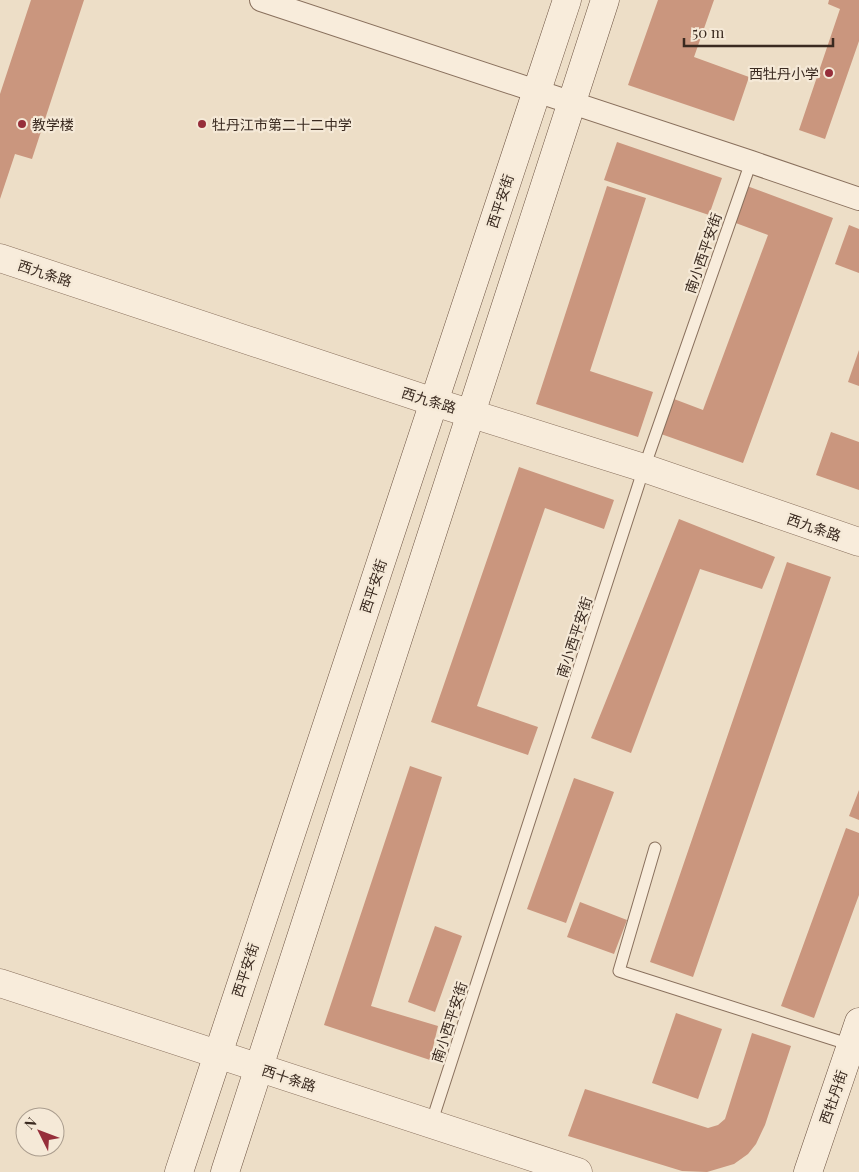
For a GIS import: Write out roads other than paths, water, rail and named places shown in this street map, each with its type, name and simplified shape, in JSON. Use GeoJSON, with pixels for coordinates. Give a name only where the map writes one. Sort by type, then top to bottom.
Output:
{"type":"FeatureCollection","features":[{"type":"Feature","properties":{"kind":"main road","name":"西平安街"},"geometry":{"type":"LineString","coordinates":[[179,1172],[567,0]]}},
{"type":"Feature","properties":{"kind":"main road"},"geometry":{"type":"LineString","coordinates":[[225,1172],[606,0]]}},
{"type":"Feature","properties":{"kind":"main road","name":"西九条路"},"geometry":{"type":"LineString","coordinates":[[0,258],[434,402],[644,468],[859,542]]}},
{"type":"Feature","properties":{"kind":"main road","name":"西十条路"},"geometry":{"type":"LineString","coordinates":[[0,983],[578,1172]]}},
{"type":"Feature","properties":{"kind":"main road","name":"西牡丹街"},"geometry":{"type":"LineString","coordinates":[[808,1172],[855,1033]]}},
{"type":"Feature","properties":{"kind":"street"},"geometry":{"type":"LineString","coordinates":[[261,0],[859,199]]}},
{"type":"Feature","properties":{"kind":"lane","name":"南小西平安街"},"geometry":{"type":"LineString","coordinates":[[431,1124],[644,468],[751,162]]}},
{"type":"Feature","properties":{"kind":"lane"},"geometry":{"type":"LineString","coordinates":[[655,848],[619,971],[855,1033]]}},
{"type":"Feature","properties":{"kind":"place","name":"西牡丹小学"},"geometry":{"type":"Point","coordinates":[829,73]}},
{"type":"Feature","properties":{"kind":"place","name":"教学楼"},"geometry":{"type":"Point","coordinates":[22,124]}},
{"type":"Feature","properties":{"kind":"place","name":"牡丹江市第二十二中学"},"geometry":{"type":"Point","coordinates":[202,124]}}]}
